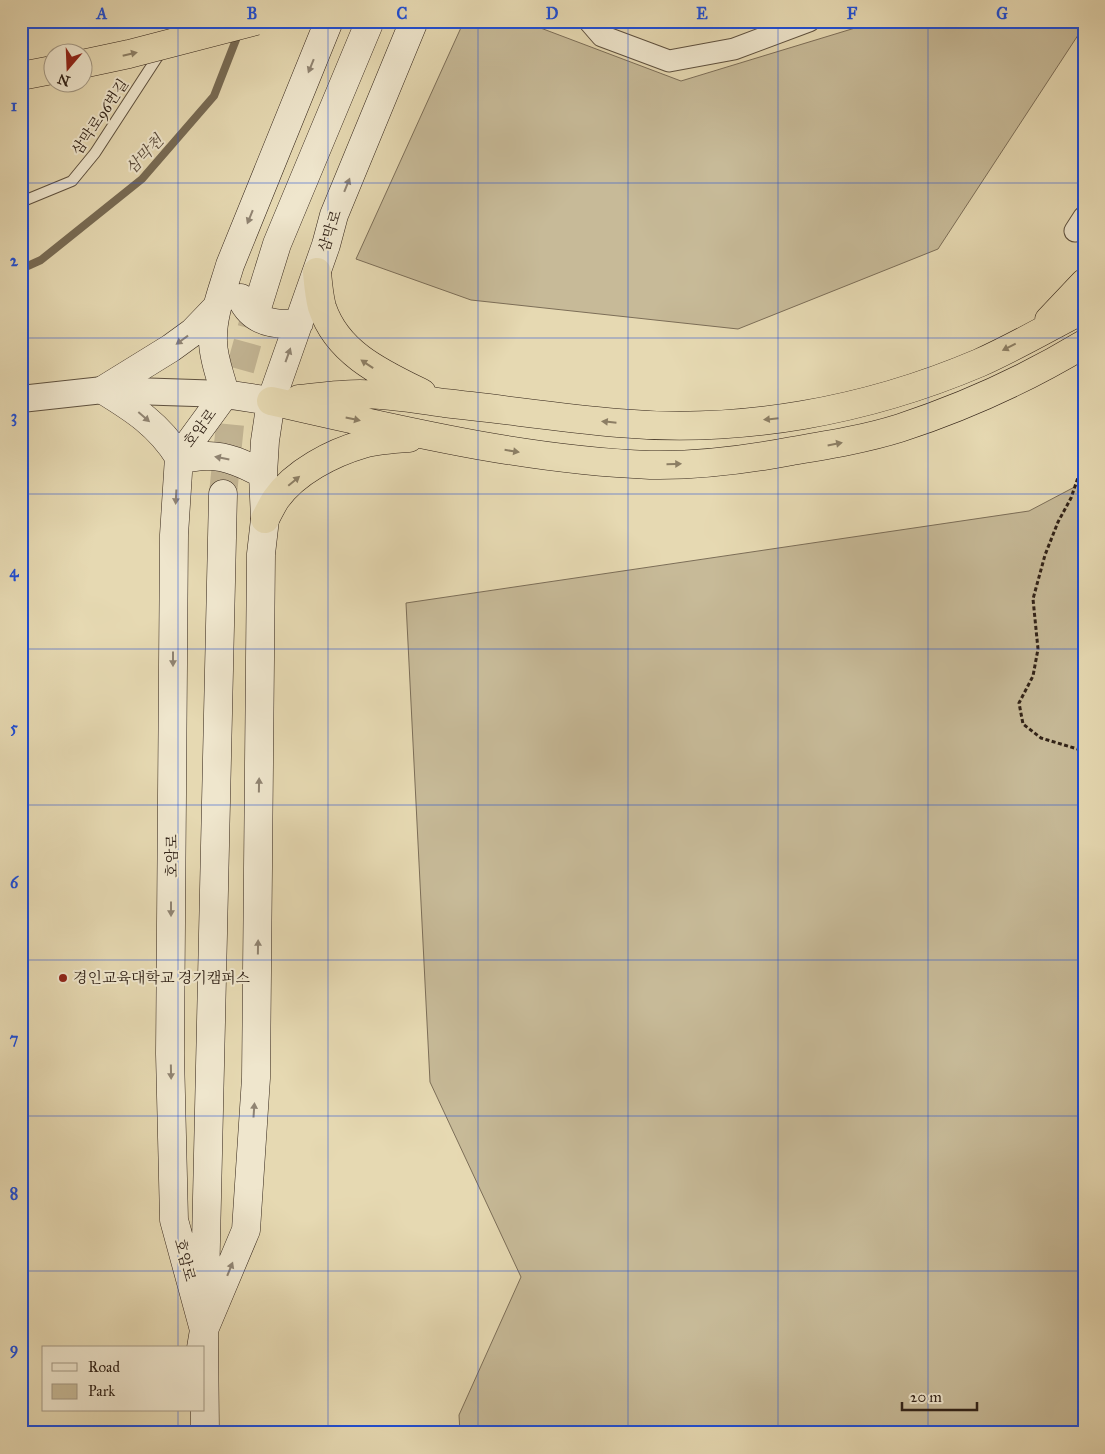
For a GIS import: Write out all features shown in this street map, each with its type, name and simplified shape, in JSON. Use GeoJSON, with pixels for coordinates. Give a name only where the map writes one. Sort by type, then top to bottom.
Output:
{"type":"FeatureCollection","features":[{"type":"Feature","properties":{"kind":"highway"},"geometry":{"type":"LineString","coordinates":[[92,62],[256,21]]}},
{"type":"Feature","properties":{"kind":"highway"},"geometry":{"type":"LineString","coordinates":[[21,76],[42,72]]}},
{"type":"Feature","properties":{"kind":"highway"},"geometry":{"type":"LineString","coordinates":[[317,272],[322,306],[331,327],[344,344],[372,368],[442,402]]}},
{"type":"Feature","properties":{"kind":"highway"},"geometry":{"type":"LineString","coordinates":[[1034,335],[1084,283]]}},
{"type":"Feature","properties":{"kind":"highway"},"geometry":{"type":"LineString","coordinates":[[271,401],[359,394],[630,424],[680,426],[737,423],[781,418],[852,405],[915,387],[980,362],[1084,309]]}},
{"type":"Feature","properties":{"kind":"highway"},"geometry":{"type":"LineString","coordinates":[[271,401],[445,439],[517,452],[583,460],[651,465],[715,463],[838,443],[898,428],[954,408],[1006,386],[1084,344]]}},
{"type":"Feature","properties":{"kind":"highway"},"geometry":{"type":"LineString","coordinates":[[265,519],[276,498],[289,485],[310,469],[342,452],[364,444],[390,439],[414,437],[445,439]]}},
{"type":"Feature","properties":{"kind":"main road"},"geometry":{"type":"LineString","coordinates":[[271,401],[225,394],[215,359],[213,340],[217,307],[230,265],[329,21]]}},
{"type":"Feature","properties":{"kind":"main road"},"geometry":{"type":"LineString","coordinates":[[258,306],[277,244],[370,21]]}},
{"type":"Feature","properties":{"kind":"main road","name":"삼막로"},"geometry":{"type":"LineString","coordinates":[[271,401],[317,272],[334,215],[414,21]]}},
{"type":"Feature","properties":{"kind":"main road"},"geometry":{"type":"LineString","coordinates":[[230,265],[244,306],[260,319],[271,324],[299,324]]}},
{"type":"Feature","properties":{"kind":"main road"},"geometry":{"type":"LineString","coordinates":[[217,307],[193,332],[171,348],[103,390],[136,410],[155,427],[168,440],[178,458],[217,457],[247,466],[263,474]]}},
{"type":"Feature","properties":{"kind":"main road","name":"호암로"},"geometry":{"type":"LineString","coordinates":[[203,1339],[174,1220],[170,1044],[174,535],[178,458],[225,394]]}},
{"type":"Feature","properties":{"kind":"main road","name":"호암로"},"geometry":{"type":"LineString","coordinates":[[203,1339],[246,1230],[256,1078],[262,554],[265,519],[263,474],[265,441],[271,401]]}},
{"type":"Feature","properties":{"kind":"main road","name":"호암로"},"geometry":{"type":"LineString","coordinates":[[203,1339],[223,494]]}},
{"type":"Feature","properties":{"kind":"main road"},"geometry":{"type":"LineString","coordinates":[[187,1433],[191,1412]]}},
{"type":"Feature","properties":{"kind":"main road","name":"호암로"},"geometry":{"type":"LineString","coordinates":[[204,1412],[204,1433]]}},
{"type":"Feature","properties":{"kind":"street"},"geometry":{"type":"LineString","coordinates":[[590,21],[602,36],[669,61],[734,49],[809,21]]}},
{"type":"Feature","properties":{"kind":"street"},"geometry":{"type":"LineString","coordinates":[[21,399],[103,390],[225,394]]}},
{"type":"Feature","properties":{"kind":"lane","name":"삼막로96번길"},"geometry":{"type":"LineString","coordinates":[[21,202],[72,180],[95,153],[179,21]]}},
{"type":"Feature","properties":{"kind":"path"},"geometry":{"type":"LineString","coordinates":[[1084,460],[1071,498],[1058,522],[1045,555],[1033,599],[1038,649],[1033,676],[1019,703],[1023,724],[1041,738],[1084,751]]}},
{"type":"Feature","properties":{"kind":"green space"},"geometry":{"type":"Polygon","coordinates":[[[464,21],[522,21],[681,81],[878,21],[1084,21],[1084,26],[938,249],[738,329],[471,300],[356,259],[464,21]]]}},
{"type":"Feature","properties":{"kind":"green space"},"geometry":{"type":"Polygon","coordinates":[[[1084,482],[1084,1433],[460,1433],[459,1415],[521,1277],[430,1082],[406,603],[1029,511],[1084,482]]]}},
{"type":"Feature","properties":{"kind":"waterway","name":"삼막천"},"geometry":{"type":"LineString","coordinates":[[21,269],[41,260],[142,179],[214,96],[239,32]]}},
{"type":"Feature","properties":{"kind":"tunnel"},"geometry":{"type":"LineString","coordinates":[[223,494],[233,395],[258,305]]}},
{"type":"Feature","properties":{"kind":"place","name":"경인교육대학교 경기캠퍼스"},"geometry":{"type":"Point","coordinates":[63,978]}}]}
